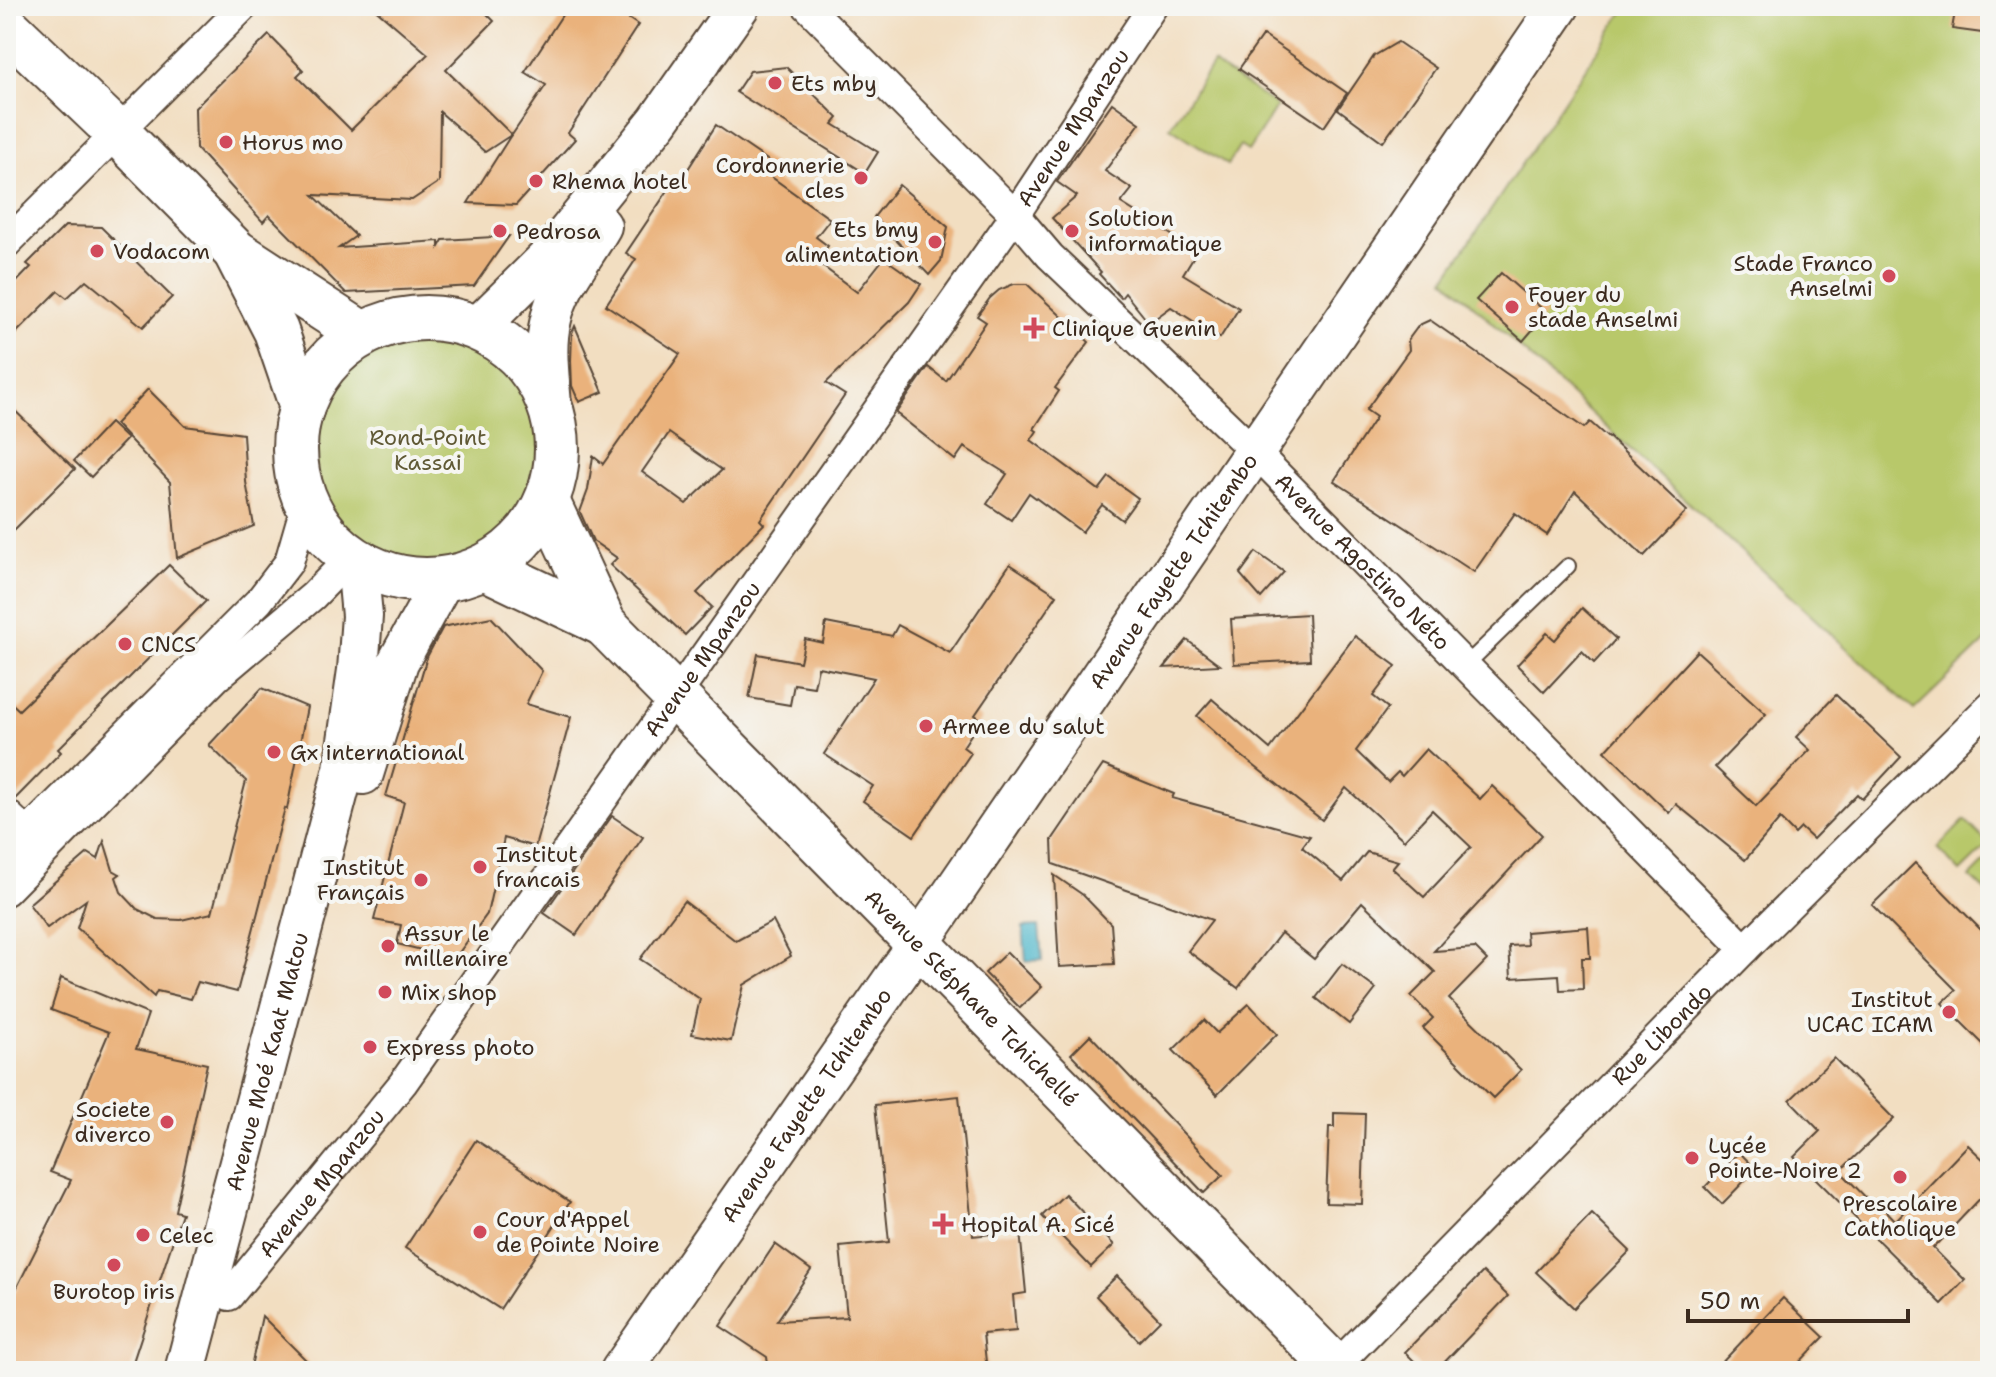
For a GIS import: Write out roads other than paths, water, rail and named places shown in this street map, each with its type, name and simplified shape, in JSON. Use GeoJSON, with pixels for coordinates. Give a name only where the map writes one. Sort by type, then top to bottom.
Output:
{"type":"FeatureCollection","features":[{"type":"Feature","properties":{"kind":"highway"},"geometry":{"type":"LineString","coordinates":[[6,26],[236,252],[362,334]]}},
{"type":"Feature","properties":{"kind":"highway"},"geometry":{"type":"LineString","coordinates":[[236,252],[276,331],[302,407]]}},
{"type":"Feature","properties":{"kind":"highway"},"geometry":{"type":"LineString","coordinates":[[420,317],[449,319],[478,327],[509,346],[535,372],[551,405],[558,448],[557,470],[547,501],[532,528],[510,550],[484,567],[443,580],[398,578],[354,560],[325,533],[306,503],[296,472],[295,439],[302,407],[316,378],[336,353],[362,334],[390,322],[420,317]]}},
{"type":"Feature","properties":{"kind":"highway","name":"Avenue Stéphane Tchichellé"},"geometry":{"type":"LineString","coordinates":[[547,501],[604,624],[1337,1369]]}},
{"type":"Feature","properties":{"kind":"highway","name":"Avenue Stéphane Tchichellé"},"geometry":{"type":"LineString","coordinates":[[484,567],[604,624]]}},
{"type":"Feature","properties":{"kind":"main road"},"geometry":{"type":"LineString","coordinates":[[478,327],[547,259],[658,121],[739,6]]}},
{"type":"Feature","properties":{"kind":"main road","name":"Avenue Fayette Tchitembo"},"geometry":{"type":"LineString","coordinates":[[621,1371],[919,943],[1559,6]]}},
{"type":"Feature","properties":{"kind":"main road"},"geometry":{"type":"LineString","coordinates":[[551,405],[548,360],[550,319],[561,292],[594,239],[658,121]]}},
{"type":"Feature","properties":{"kind":"main road","name":"Avenue Moé Kaat Matou"},"geometry":{"type":"LineString","coordinates":[[185,1371],[344,769],[361,629],[354,560]]}},
{"type":"Feature","properties":{"kind":"main road","name":"Avenue Moé Kaat Matou"},"geometry":{"type":"LineString","coordinates":[[211,1371],[366,763],[398,662],[443,580]]}},
{"type":"Feature","properties":{"kind":"street"},"geometry":{"type":"LineString","coordinates":[[6,244],[244,6]]}},
{"type":"Feature","properties":{"kind":"street","name":"Avenue Agostino Néto"},"geometry":{"type":"LineString","coordinates":[[807,6],[1015,215],[1050,256],[1254,451],[1745,949]]}},
{"type":"Feature","properties":{"kind":"street","name":"Avenue Mpanzou"},"geometry":{"type":"LineString","coordinates":[[229,1296],[403,1083],[1015,215],[1153,6]]}},
{"type":"Feature","properties":{"kind":"street"},"geometry":{"type":"LineString","coordinates":[[6,854],[16,822],[175,688],[259,601],[289,562],[306,503]]}},
{"type":"Feature","properties":{"kind":"street"},"geometry":{"type":"LineString","coordinates":[[6,891],[217,677],[354,560]]}},
{"type":"Feature","properties":{"kind":"street","name":"Rue Libondo"},"geometry":{"type":"LineString","coordinates":[[1337,1369],[1745,949],[1990,706]]}},
{"type":"Feature","properties":{"kind":"lane"},"geometry":{"type":"LineString","coordinates":[[1465,666],[1568,566]]}},
{"type":"Feature","properties":{"kind":"water"},"geometry":{"type":"Polygon","coordinates":[[[1039,926],[1042,960],[1026,961],[1023,927],[1039,926]]]}},
{"type":"Feature","properties":{"kind":"place","name":"Ets mby"},"geometry":{"type":"Point","coordinates":[775,83]}},
{"type":"Feature","properties":{"kind":"place","name":"Horus mo"},"geometry":{"type":"Point","coordinates":[226,142]}},
{"type":"Feature","properties":{"kind":"place","name":"Cordonnerie cles"},"geometry":{"type":"Point","coordinates":[861,178]}},
{"type":"Feature","properties":{"kind":"place","name":"Rhema hotel"},"geometry":{"type":"Point","coordinates":[536,181]}},
{"type":"Feature","properties":{"kind":"place","name":"Pedrosa"},"geometry":{"type":"Point","coordinates":[500,231]}},
{"type":"Feature","properties":{"kind":"place","name":"Solution informatique"},"geometry":{"type":"Point","coordinates":[1072,231]}},
{"type":"Feature","properties":{"kind":"place","name":"Ets bmy alimentation"},"geometry":{"type":"Point","coordinates":[935,242]}},
{"type":"Feature","properties":{"kind":"place","name":"Vodacom"},"geometry":{"type":"Point","coordinates":[97,251]}},
{"type":"Feature","properties":{"kind":"place","name":"Stade Franco Anselmi"},"geometry":{"type":"Point","coordinates":[1889,276]}},
{"type":"Feature","properties":{"kind":"place","name":"Foyer du stade Anselmi"},"geometry":{"type":"Point","coordinates":[1512,307]}},
{"type":"Feature","properties":{"kind":"place","name":"Clinique Guenin"},"geometry":{"type":"Point","coordinates":[1034,328]}},
{"type":"Feature","properties":{"kind":"place","name":"CNCS"},"geometry":{"type":"Point","coordinates":[125,644]}},
{"type":"Feature","properties":{"kind":"place","name":"Armee du salut"},"geometry":{"type":"Point","coordinates":[926,726]}},
{"type":"Feature","properties":{"kind":"place","name":"Gx international"},"geometry":{"type":"Point","coordinates":[274,752]}},
{"type":"Feature","properties":{"kind":"place","name":"Institut francais"},"geometry":{"type":"Point","coordinates":[480,867]}},
{"type":"Feature","properties":{"kind":"place","name":"Institut Français"},"geometry":{"type":"Point","coordinates":[421,880]}},
{"type":"Feature","properties":{"kind":"place","name":"Assur le millenaire"},"geometry":{"type":"Point","coordinates":[388,946]}},
{"type":"Feature","properties":{"kind":"place","name":"Mix shop"},"geometry":{"type":"Point","coordinates":[385,992]}},
{"type":"Feature","properties":{"kind":"place","name":"Institut UCAC ICAM"},"geometry":{"type":"Point","coordinates":[1949,1012]}},
{"type":"Feature","properties":{"kind":"place","name":"Express photo"},"geometry":{"type":"Point","coordinates":[370,1047]}},
{"type":"Feature","properties":{"kind":"place","name":"Societe diverco"},"geometry":{"type":"Point","coordinates":[167,1122]}},
{"type":"Feature","properties":{"kind":"place","name":"Lycée Pointe-Noire 2"},"geometry":{"type":"Point","coordinates":[1692,1158]}},
{"type":"Feature","properties":{"kind":"place","name":"Prescolaire Catholique"},"geometry":{"type":"Point","coordinates":[1900,1177]}},
{"type":"Feature","properties":{"kind":"place","name":"Hopital A. Sicé"},"geometry":{"type":"Point","coordinates":[943,1224]}},
{"type":"Feature","properties":{"kind":"place","name":"Cour d'Appel de Pointe Noire"},"geometry":{"type":"Point","coordinates":[480,1232]}},
{"type":"Feature","properties":{"kind":"place","name":"Celec"},"geometry":{"type":"Point","coordinates":[143,1235]}},
{"type":"Feature","properties":{"kind":"place","name":"Burotop iris"},"geometry":{"type":"Point","coordinates":[114,1265]}},
{"type":"Feature","properties":{"kind":"park label","name":"Rond-Point Kassai"},"geometry":{"type":"Point","coordinates":[428,450]}}]}
